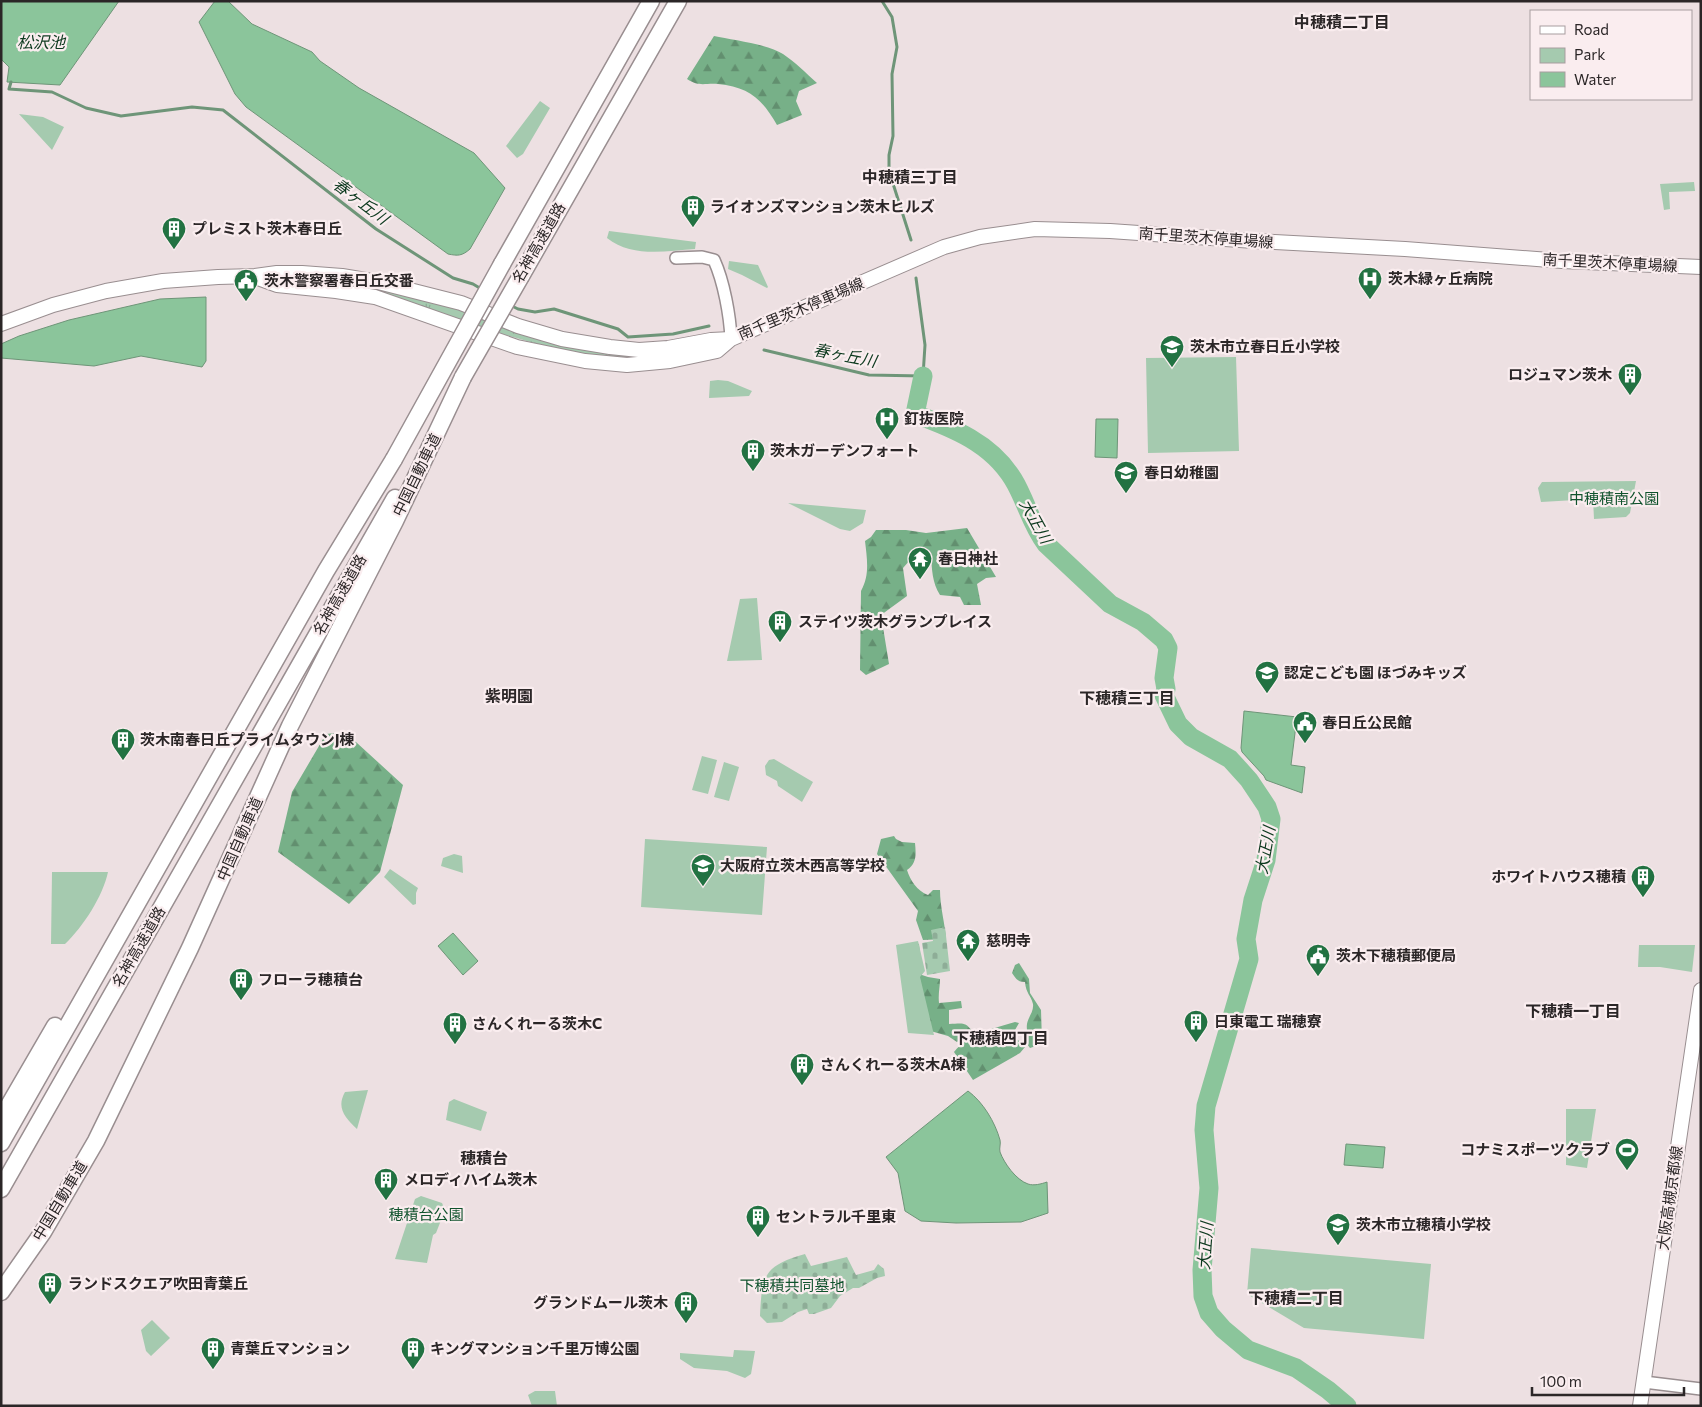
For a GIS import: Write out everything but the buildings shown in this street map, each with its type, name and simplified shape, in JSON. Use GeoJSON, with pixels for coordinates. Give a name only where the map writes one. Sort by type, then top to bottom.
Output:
{"type":"FeatureCollection","features":[{"type":"Feature","properties":{"kind":"highway","name":"名神高速道路"},"geometry":{"type":"LineString","coordinates":[[1,1143],[326,570],[394,458],[651,1]]}},
{"type":"Feature","properties":{"kind":"highway","name":"名神高速道路"},"geometry":{"type":"LineString","coordinates":[[463,377],[678,1]]}},
{"type":"Feature","properties":{"kind":"highway","name":"中国自動車道"},"geometry":{"type":"LineString","coordinates":[[1,1292],[55,1212],[96,1141],[190,948],[290,726],[463,377]]}},
{"type":"Feature","properties":{"kind":"highway","name":"名神高速道路"},"geometry":{"type":"LineString","coordinates":[[1,1189],[415,471]]}},
{"type":"Feature","properties":{"kind":"highway"},"geometry":{"type":"LineString","coordinates":[[1,1119],[140,879],[237,727]]}},
{"type":"Feature","properties":{"kind":"main road","name":"南千里茨木停車場線"},"geometry":{"type":"LineString","coordinates":[[255,276],[277,285],[375,297],[517,347],[585,361],[627,365],[670,362],[717,351],[731,339],[944,247],[980,237],[1035,230],[1158,234],[1562,261],[1701,267]]}},
{"type":"Feature","properties":{"kind":"main road","name":"南千里茨木停車場線"},"geometry":{"type":"LineString","coordinates":[[1,324],[53,305],[106,291],[163,281],[302,273],[342,276],[378,282],[461,303],[518,326],[562,339],[610,347],[639,350],[731,339]]}},
{"type":"Feature","properties":{"kind":"main road","name":"大阪高槻京都線"},"geometry":{"type":"LineString","coordinates":[[1640,1406],[1701,990]]}},
{"type":"Feature","properties":{"kind":"street"},"geometry":{"type":"LineString","coordinates":[[676,258],[702,257],[714,260],[728,315],[731,339]]}},
{"type":"Feature","properties":{"kind":"street"},"geometry":{"type":"LineString","coordinates":[[1644,1382],[1701,1390]]}},
{"type":"Feature","properties":{"kind":"green space"},"geometry":{"type":"Polygon","coordinates":[[[714,36],[750,43],[783,54],[817,83],[799,91],[796,101],[802,115],[777,125],[760,101],[746,91],[718,84],[698,84],[687,79],[714,36]]]}},
{"type":"Feature","properties":{"kind":"green space"},"geometry":{"type":"Polygon","coordinates":[[[540,101],[550,108],[523,154],[517,158],[506,146],[540,101]]]}},
{"type":"Feature","properties":{"kind":"green space"},"geometry":{"type":"Polygon","coordinates":[[[19,114],[43,117],[64,127],[52,150],[19,114]]]}},
{"type":"Feature","properties":{"kind":"green space"},"geometry":{"type":"Polygon","coordinates":[[[1694,182],[1695,191],[1669,192],[1670,209],[1664,210],[1660,184],[1694,182]]]}},
{"type":"Feature","properties":{"kind":"green space"},"geometry":{"type":"Polygon","coordinates":[[[609,231],[696,242],[695,249],[661,252],[638,251],[617,244],[607,238],[609,231]]]}},
{"type":"Feature","properties":{"kind":"green space"},"geometry":{"type":"Polygon","coordinates":[[[729,261],[758,265],[768,287],[728,269],[729,261]]]}},
{"type":"Feature","properties":{"kind":"green space"},"geometry":{"type":"Polygon","coordinates":[[[292,279],[327,280],[394,293],[456,309],[515,330],[641,355],[639,358],[611,357],[561,351],[327,283],[292,279]]]}},
{"type":"Feature","properties":{"kind":"green space"},"geometry":{"type":"Polygon","coordinates":[[[1236,357],[1239,451],[1148,453],[1146,358],[1236,357]]]}},
{"type":"Feature","properties":{"kind":"green space"},"geometry":{"type":"Polygon","coordinates":[[[710,381],[728,381],[752,391],[749,396],[709,398],[710,381]]]}},
{"type":"Feature","properties":{"kind":"green space","name":"中穂積南公園"},"geometry":{"type":"Polygon","coordinates":[[[1636,481],[1630,513],[1626,517],[1594,519],[1593,499],[1541,502],[1538,488],[1542,482],[1636,481]]]}},
{"type":"Feature","properties":{"kind":"green space"},"geometry":{"type":"Polygon","coordinates":[[[788,503],[866,510],[863,523],[850,531],[840,529],[788,503]]]}},
{"type":"Feature","properties":{"kind":"green space"},"geometry":{"type":"Polygon","coordinates":[[[967,528],[996,577],[986,578],[977,584],[981,605],[964,605],[960,597],[940,595],[934,581],[931,555],[917,552],[903,568],[907,596],[881,615],[889,664],[866,675],[860,670],[861,591],[866,579],[867,567],[865,541],[876,530],[906,530],[926,533],[967,528]]]}},
{"type":"Feature","properties":{"kind":"green space"},"geometry":{"type":"Polygon","coordinates":[[[757,598],[762,660],[727,661],[740,599],[757,598]]]}},
{"type":"Feature","properties":{"kind":"green space"},"geometry":{"type":"Polygon","coordinates":[[[345,732],[403,785],[380,872],[349,904],[278,852],[292,792],[326,734],[345,732]]]}},
{"type":"Feature","properties":{"kind":"green space"},"geometry":{"type":"Polygon","coordinates":[[[702,756],[717,760],[708,794],[692,790],[702,756]]]}},
{"type":"Feature","properties":{"kind":"green space"},"geometry":{"type":"Polygon","coordinates":[[[774,759],[813,782],[802,802],[778,786],[777,781],[766,775],[765,766],[769,760],[774,759]]]}},
{"type":"Feature","properties":{"kind":"green space"},"geometry":{"type":"Polygon","coordinates":[[[724,762],[739,767],[729,801],[714,797],[724,762]]]}},
{"type":"Feature","properties":{"kind":"green space"},"geometry":{"type":"Polygon","coordinates":[[[894,836],[902,842],[915,843],[916,855],[907,870],[914,885],[928,895],[933,890],[940,890],[946,939],[923,940],[916,920],[918,911],[877,854],[881,839],[894,836]]]}},
{"type":"Feature","properties":{"kind":"green space"},"geometry":{"type":"Polygon","coordinates":[[[645,839],[767,847],[762,915],[641,907],[645,839]]]}},
{"type":"Feature","properties":{"kind":"green space"},"geometry":{"type":"Polygon","coordinates":[[[454,854],[462,856],[463,873],[441,866],[443,858],[454,854]]]}},
{"type":"Feature","properties":{"kind":"green space"},"geometry":{"type":"Polygon","coordinates":[[[390,869],[418,888],[416,904],[413,905],[384,877],[390,869]]]}},
{"type":"Feature","properties":{"kind":"green space"},"geometry":{"type":"Polygon","coordinates":[[[52,872],[108,872],[97,901],[79,929],[65,944],[51,944],[52,872]]]}},
{"type":"Feature","properties":{"kind":"green space"},"geometry":{"type":"Polygon","coordinates":[[[945,927],[950,971],[927,975],[922,943],[933,941],[931,930],[945,927]]]}},
{"type":"Feature","properties":{"kind":"green space"},"geometry":{"type":"Polygon","coordinates":[[[918,941],[925,971],[920,977],[934,1035],[908,1033],[896,945],[918,941]]]}},
{"type":"Feature","properties":{"kind":"green space"},"geometry":{"type":"Polygon","coordinates":[[[915,943],[919,944],[922,975],[940,979],[939,1003],[961,1001],[962,1008],[949,1010],[949,1024],[965,1024],[972,1031],[957,1042],[948,1036],[927,1030],[915,943]]]}},
{"type":"Feature","properties":{"kind":"green space"},"geometry":{"type":"Polygon","coordinates":[[[1639,945],[1695,945],[1692,972],[1660,967],[1638,967],[1639,945]]]}},
{"type":"Feature","properties":{"kind":"green space"},"geometry":{"type":"Polygon","coordinates":[[[1019,963],[1029,979],[1030,993],[1041,1010],[1042,1041],[1030,1048],[1027,1044],[1027,1027],[1033,1010],[1033,1004],[1025,982],[1017,980],[1012,973],[1015,965],[1019,963]]]}},
{"type":"Feature","properties":{"kind":"green space"},"geometry":{"type":"Polygon","coordinates":[[[1015,1022],[1019,1023],[1015,1030],[1016,1038],[1025,1047],[1020,1053],[973,1080],[954,1052],[974,1036],[1015,1022]]]}},
{"type":"Feature","properties":{"kind":"green space"},"geometry":{"type":"Polygon","coordinates":[[[368,1090],[357,1129],[343,1112],[342,1098],[345,1092],[368,1090]]]}},
{"type":"Feature","properties":{"kind":"green space"},"geometry":{"type":"Polygon","coordinates":[[[454,1099],[487,1112],[481,1131],[446,1120],[449,1102],[454,1099]]]}},
{"type":"Feature","properties":{"kind":"green space"},"geometry":{"type":"Polygon","coordinates":[[[1566,1109],[1596,1109],[1587,1168],[1566,1165],[1566,1109]]]}},
{"type":"Feature","properties":{"kind":"green space","name":"穂積台公園"},"geometry":{"type":"Polygon","coordinates":[[[421,1196],[442,1203],[445,1210],[436,1233],[433,1235],[427,1263],[395,1259],[415,1199],[421,1196]]]}},
{"type":"Feature","properties":{"kind":"green space"},"geometry":{"type":"Polygon","coordinates":[[[1251,1248],[1431,1264],[1424,1339],[1304,1328],[1247,1294],[1251,1248]]]}},
{"type":"Feature","properties":{"kind":"green space","name":"下穂積共同墓地"},"geometry":{"type":"Polygon","coordinates":[[[805,1254],[811,1266],[847,1257],[856,1275],[874,1270],[878,1264],[884,1269],[885,1276],[877,1278],[859,1288],[853,1288],[840,1296],[831,1308],[814,1314],[809,1314],[807,1309],[782,1322],[767,1323],[760,1316],[764,1281],[773,1268],[791,1258],[805,1254]]]}},
{"type":"Feature","properties":{"kind":"green space"},"geometry":{"type":"Polygon","coordinates":[[[152,1320],[170,1338],[151,1356],[146,1351],[141,1330],[152,1320]]]}},
{"type":"Feature","properties":{"kind":"green space"},"geometry":{"type":"Polygon","coordinates":[[[734,1350],[755,1351],[751,1374],[745,1378],[727,1371],[694,1368],[680,1359],[680,1353],[733,1357],[734,1350]]]}},
{"type":"Feature","properties":{"kind":"green space"},"geometry":{"type":"Polygon","coordinates":[[[535,1391],[555,1391],[557,1406],[532,1406],[528,1395],[535,1391]]]}},
{"type":"Feature","properties":{"kind":"water","name":"松沢池"},"geometry":{"type":"Polygon","coordinates":[[[1,1],[119,1],[60,85],[7,82],[9,67],[1,59],[1,1]]]}},
{"type":"Feature","properties":{"kind":"water"},"geometry":{"type":"Polygon","coordinates":[[[215,1],[228,1],[252,24],[312,52],[320,61],[359,88],[474,153],[505,188],[470,249],[460,255],[448,254],[246,107],[235,94],[199,22],[215,1]]]}},
{"type":"Feature","properties":{"kind":"water"},"geometry":{"type":"Polygon","coordinates":[[[206,297],[206,361],[202,367],[141,356],[94,366],[1,358],[1,344],[19,336],[69,320],[160,299],[206,297]]]}},
{"type":"Feature","properties":{"kind":"water"},"geometry":{"type":"Polygon","coordinates":[[[1096,419],[1118,419],[1117,458],[1095,457],[1096,419]]]}},
{"type":"Feature","properties":{"kind":"water"},"geometry":{"type":"Polygon","coordinates":[[[1244,711],[1297,717],[1291,765],[1305,767],[1302,793],[1266,780],[1242,752],[1244,711]]]}},
{"type":"Feature","properties":{"kind":"water"},"geometry":{"type":"Polygon","coordinates":[[[453,933],[478,961],[463,975],[438,946],[453,933]]]}},
{"type":"Feature","properties":{"kind":"water"},"geometry":{"type":"Polygon","coordinates":[[[968,1091],[979,1101],[992,1119],[1000,1140],[1000,1152],[1011,1171],[1028,1184],[1035,1185],[1047,1182],[1048,1213],[1021,1222],[956,1223],[921,1221],[905,1211],[898,1173],[886,1157],[968,1091]]]}},
{"type":"Feature","properties":{"kind":"water"},"geometry":{"type":"Polygon","coordinates":[[[1346,1144],[1385,1147],[1383,1168],[1344,1165],[1346,1144]]]}},
{"type":"Feature","properties":{"kind":"waterway"},"geometry":{"type":"LineString","coordinates":[[882,1],[892,17],[897,47],[892,74],[893,136],[889,155],[889,171],[911,240]]}},
{"type":"Feature","properties":{"kind":"waterway","name":"春ヶ丘川"},"geometry":{"type":"LineString","coordinates":[[11,82],[9,89],[52,92],[86,108],[121,116],[192,107],[223,110],[376,229],[453,278],[473,284],[483,290]]}},
{"type":"Feature","properties":{"kind":"waterway","name":"春ヶ丘川"},"geometry":{"type":"LineString","coordinates":[[764,350],[869,375],[923,376],[925,345],[916,278]]}},
{"type":"Feature","properties":{"kind":"waterway","name":"春ヶ丘川"},"geometry":{"type":"LineString","coordinates":[[510,305],[518,309],[535,312],[554,309],[618,329],[628,337],[673,334],[709,326]]}},
{"type":"Feature","properties":{"kind":"waterway","name":"大正川"},"geometry":{"type":"LineString","coordinates":[[923,376],[915,414],[957,431],[982,446],[994,456],[1013,479],[1036,529],[1046,544],[1110,604],[1143,622],[1164,640],[1168,648],[1164,695],[1178,724],[1191,737],[1230,759],[1249,780],[1267,807],[1271,819],[1266,860],[1253,900],[1246,939],[1249,959],[1206,1106],[1204,1130],[1209,1188],[1202,1270],[1203,1296],[1209,1313],[1223,1329],[1248,1350],[1296,1368],[1347,1406]]}},
{"type":"Feature","properties":{"kind":"place","name":"ライオンズマンション茨木ヒルズ"},"geometry":{"type":"Point","coordinates":[693,228]}},
{"type":"Feature","properties":{"kind":"place","name":"プレミスト茨木春日丘"},"geometry":{"type":"Point","coordinates":[174,250]}},
{"type":"Feature","properties":{"kind":"place","name":"茨木緑ヶ丘病院"},"geometry":{"type":"Point","coordinates":[1370,300]}},
{"type":"Feature","properties":{"kind":"place","name":"茨木警察署春日丘交番"},"geometry":{"type":"Point","coordinates":[246,302]}},
{"type":"Feature","properties":{"kind":"place","name":"茨木市立春日丘小学校"},"geometry":{"type":"Point","coordinates":[1172,368]}},
{"type":"Feature","properties":{"kind":"place","name":"ロジュマン茨木"},"geometry":{"type":"Point","coordinates":[1630,396]}},
{"type":"Feature","properties":{"kind":"place","name":"釘抜医院"},"geometry":{"type":"Point","coordinates":[887,440]}},
{"type":"Feature","properties":{"kind":"place","name":"茨木ガーデンフォート"},"geometry":{"type":"Point","coordinates":[753,472]}},
{"type":"Feature","properties":{"kind":"place","name":"春日幼稚園"},"geometry":{"type":"Point","coordinates":[1126,494]}},
{"type":"Feature","properties":{"kind":"place","name":"春日神社"},"geometry":{"type":"Point","coordinates":[920,580]}},
{"type":"Feature","properties":{"kind":"place","name":"ステイツ茨木グランプレイス"},"geometry":{"type":"Point","coordinates":[780,643]}},
{"type":"Feature","properties":{"kind":"place","name":"認定こども園 ほづみキッズ"},"geometry":{"type":"Point","coordinates":[1267,694]}},
{"type":"Feature","properties":{"kind":"place","name":"春日丘公民館"},"geometry":{"type":"Point","coordinates":[1305,744]}},
{"type":"Feature","properties":{"kind":"place","name":"茨木南春日丘プライムタウンJ棟"},"geometry":{"type":"Point","coordinates":[123,761]}},
{"type":"Feature","properties":{"kind":"place","name":"大阪府立茨木西高等学校"},"geometry":{"type":"Point","coordinates":[703,887]}},
{"type":"Feature","properties":{"kind":"place","name":"ホワイトハウス穂積"},"geometry":{"type":"Point","coordinates":[1643,898]}},
{"type":"Feature","properties":{"kind":"place","name":"慈明寺"},"geometry":{"type":"Point","coordinates":[968,962]}},
{"type":"Feature","properties":{"kind":"place","name":"茨木下穂積郵便局"},"geometry":{"type":"Point","coordinates":[1318,977]}},
{"type":"Feature","properties":{"kind":"place","name":"フローラ穂積台"},"geometry":{"type":"Point","coordinates":[241,1001]}},
{"type":"Feature","properties":{"kind":"place","name":"日東電工 瑞穂寮"},"geometry":{"type":"Point","coordinates":[1196,1043]}},
{"type":"Feature","properties":{"kind":"place","name":"さんくれーる茨木C"},"geometry":{"type":"Point","coordinates":[455,1045]}},
{"type":"Feature","properties":{"kind":"place","name":"さんくれーる茨木A棟"},"geometry":{"type":"Point","coordinates":[802,1086]}},
{"type":"Feature","properties":{"kind":"place","name":"コナミスポーツクラブ"},"geometry":{"type":"Point","coordinates":[1627,1171]}},
{"type":"Feature","properties":{"kind":"place","name":"メロディハイム茨木"},"geometry":{"type":"Point","coordinates":[386,1201]}},
{"type":"Feature","properties":{"kind":"place","name":"セントラル千里東"},"geometry":{"type":"Point","coordinates":[758,1238]}},
{"type":"Feature","properties":{"kind":"place","name":"茨木市立穂積小学校"},"geometry":{"type":"Point","coordinates":[1338,1246]}},
{"type":"Feature","properties":{"kind":"place","name":"ランドスクエア吹田青葉丘"},"geometry":{"type":"Point","coordinates":[50,1305]}},
{"type":"Feature","properties":{"kind":"place","name":"グランドムール茨木"},"geometry":{"type":"Point","coordinates":[686,1324]}},
{"type":"Feature","properties":{"kind":"place","name":"青葉丘マンション"},"geometry":{"type":"Point","coordinates":[213,1370]}},
{"type":"Feature","properties":{"kind":"place","name":"キングマンション千里万博公園"},"geometry":{"type":"Point","coordinates":[413,1370]}},
{"type":"Feature","properties":{"kind":"district","name":"中穂積二丁目"},"geometry":{"type":"Point","coordinates":[1342,22]}},
{"type":"Feature","properties":{"kind":"district","name":"中穂積三丁目"},"geometry":{"type":"Point","coordinates":[910,177]}},
{"type":"Feature","properties":{"kind":"district","name":"紫明園"},"geometry":{"type":"Point","coordinates":[509,696]}},
{"type":"Feature","properties":{"kind":"district","name":"下穂積三丁目"},"geometry":{"type":"Point","coordinates":[1127,698]}},
{"type":"Feature","properties":{"kind":"district","name":"下穂積一丁目"},"geometry":{"type":"Point","coordinates":[1573,1011]}},
{"type":"Feature","properties":{"kind":"district","name":"下穂積四丁目"},"geometry":{"type":"Point","coordinates":[1001,1038]}},
{"type":"Feature","properties":{"kind":"district","name":"穂積台"},"geometry":{"type":"Point","coordinates":[484,1158]}},
{"type":"Feature","properties":{"kind":"district","name":"下穂積二丁目"},"geometry":{"type":"Point","coordinates":[1296,1298]}}]}
